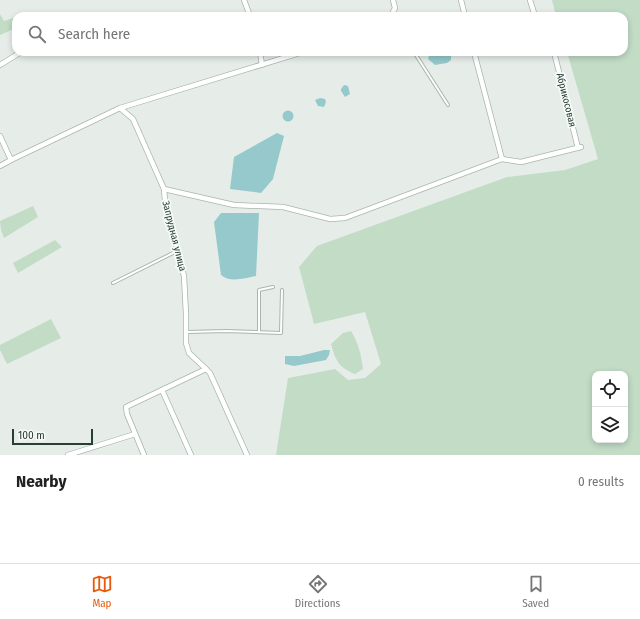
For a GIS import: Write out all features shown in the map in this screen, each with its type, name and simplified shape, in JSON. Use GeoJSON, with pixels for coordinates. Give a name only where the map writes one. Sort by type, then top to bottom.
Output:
{"type":"FeatureCollection","features":[{"type":"Feature","properties":{"kind":"street"},"geometry":{"type":"LineString","coordinates":[[244,0],[248,12]]}},
{"type":"Feature","properties":{"kind":"street"},"geometry":{"type":"LineString","coordinates":[[393,0],[395,8],[393,12]]}},
{"type":"Feature","properties":{"kind":"street"},"geometry":{"type":"LineString","coordinates":[[461,0],[464,12]]}},
{"type":"Feature","properties":{"kind":"street"},"geometry":{"type":"LineString","coordinates":[[530,0],[534,12]]}},
{"type":"Feature","properties":{"kind":"street"},"geometry":{"type":"LineString","coordinates":[[0,64],[14,56]]}},
{"type":"Feature","properties":{"kind":"street"},"geometry":{"type":"LineString","coordinates":[[261,56],[262,65]]}},
{"type":"Feature","properties":{"kind":"street"},"geometry":{"type":"LineString","coordinates":[[0,166],[120,108],[290,56]]}},
{"type":"Feature","properties":{"kind":"street"},"geometry":{"type":"LineString","coordinates":[[164,189],[234,205],[283,207],[330,219],[345,218],[502,159],[475,56]]}},
{"type":"Feature","properties":{"kind":"street","name":"Абрикосовая"},"geometry":{"type":"LineString","coordinates":[[502,159],[521,162],[579,148],[555,56]]}},
{"type":"Feature","properties":{"kind":"street","name":"Запрудная улица"},"geometry":{"type":"LineString","coordinates":[[120,108],[133,119],[164,189],[165,201],[184,276],[186,343],[189,353],[206,369]]}},
{"type":"Feature","properties":{"kind":"street"},"geometry":{"type":"LineString","coordinates":[[0,136],[11,160]]}},
{"type":"Feature","properties":{"kind":"street"},"geometry":{"type":"LineString","coordinates":[[144,455],[127,414],[126,407],[206,369],[247,455]]}},
{"type":"Feature","properties":{"kind":"street"},"geometry":{"type":"LineString","coordinates":[[162,390],[191,455]]}},
{"type":"Feature","properties":{"kind":"street"},"geometry":{"type":"LineString","coordinates":[[68,455],[135,434]]}},
{"type":"Feature","properties":{"kind":"lane"},"geometry":{"type":"LineString","coordinates":[[417,56],[448,105]]}},
{"type":"Feature","properties":{"kind":"lane"},"geometry":{"type":"LineString","coordinates":[[113,283],[178,250]]}},
{"type":"Feature","properties":{"kind":"lane"},"geometry":{"type":"LineString","coordinates":[[258,332],[259,290],[273,286]]}},
{"type":"Feature","properties":{"kind":"lane"},"geometry":{"type":"LineString","coordinates":[[186,332],[226,331],[281,333],[282,290]]}},
{"type":"Feature","properties":{"kind":"green space"},"geometry":{"type":"Polygon","coordinates":[[[552,0],[640,0],[640,455],[276,455],[288,378],[335,369],[348,380],[365,378],[381,364],[365,312],[314,324],[299,267],[317,246],[507,177],[565,170],[598,159],[568,56],[628,56],[628,12],[555,12],[552,0]]]}},
{"type":"Feature","properties":{"kind":"green space"},"geometry":{"type":"Polygon","coordinates":[[[0,14],[4,21],[12,18],[12,30],[0,35],[0,14]]]}},
{"type":"Feature","properties":{"kind":"green space"},"geometry":{"type":"Polygon","coordinates":[[[33,206],[38,217],[4,238],[0,221],[33,206]]]}},
{"type":"Feature","properties":{"kind":"green space"},"geometry":{"type":"Polygon","coordinates":[[[55,240],[62,247],[18,273],[13,263],[55,240]]]}},
{"type":"Feature","properties":{"kind":"green space"},"geometry":{"type":"Polygon","coordinates":[[[51,319],[61,338],[7,364],[0,350],[0,345],[51,319]]]}},
{"type":"Feature","properties":{"kind":"green space"},"geometry":{"type":"Polygon","coordinates":[[[351,331],[356,340],[363,369],[355,374],[345,369],[338,363],[331,344],[343,333],[351,331]]]}},
{"type":"Feature","properties":{"kind":"water"},"geometry":{"type":"Polygon","coordinates":[[[429,56],[451,56],[451,60],[447,63],[435,65],[428,59],[429,56]]]}},
{"type":"Feature","properties":{"kind":"water"},"geometry":{"type":"Polygon","coordinates":[[[344,85],[348,86],[350,94],[345,97],[341,91],[344,85]]]}},
{"type":"Feature","properties":{"kind":"water"},"geometry":{"type":"Polygon","coordinates":[[[320,98],[325,99],[326,102],[324,107],[318,106],[315,100],[320,98]]]}},
{"type":"Feature","properties":{"kind":"water"},"geometry":{"type":"Polygon","coordinates":[[[288,110],[292,112],[294,116],[292,120],[288,122],[284,120],[282,116],[284,112],[288,110]]]}},
{"type":"Feature","properties":{"kind":"water"},"geometry":{"type":"Polygon","coordinates":[[[277,133],[284,136],[273,179],[261,193],[230,189],[234,157],[277,133]]]}},
{"type":"Feature","properties":{"kind":"water"},"geometry":{"type":"Polygon","coordinates":[[[221,213],[259,213],[256,276],[242,279],[229,279],[221,275],[214,222],[221,213]]]}},
{"type":"Feature","properties":{"kind":"water"},"geometry":{"type":"Polygon","coordinates":[[[330,350],[326,360],[294,366],[285,364],[285,356],[300,356],[330,350]]]}}]}
